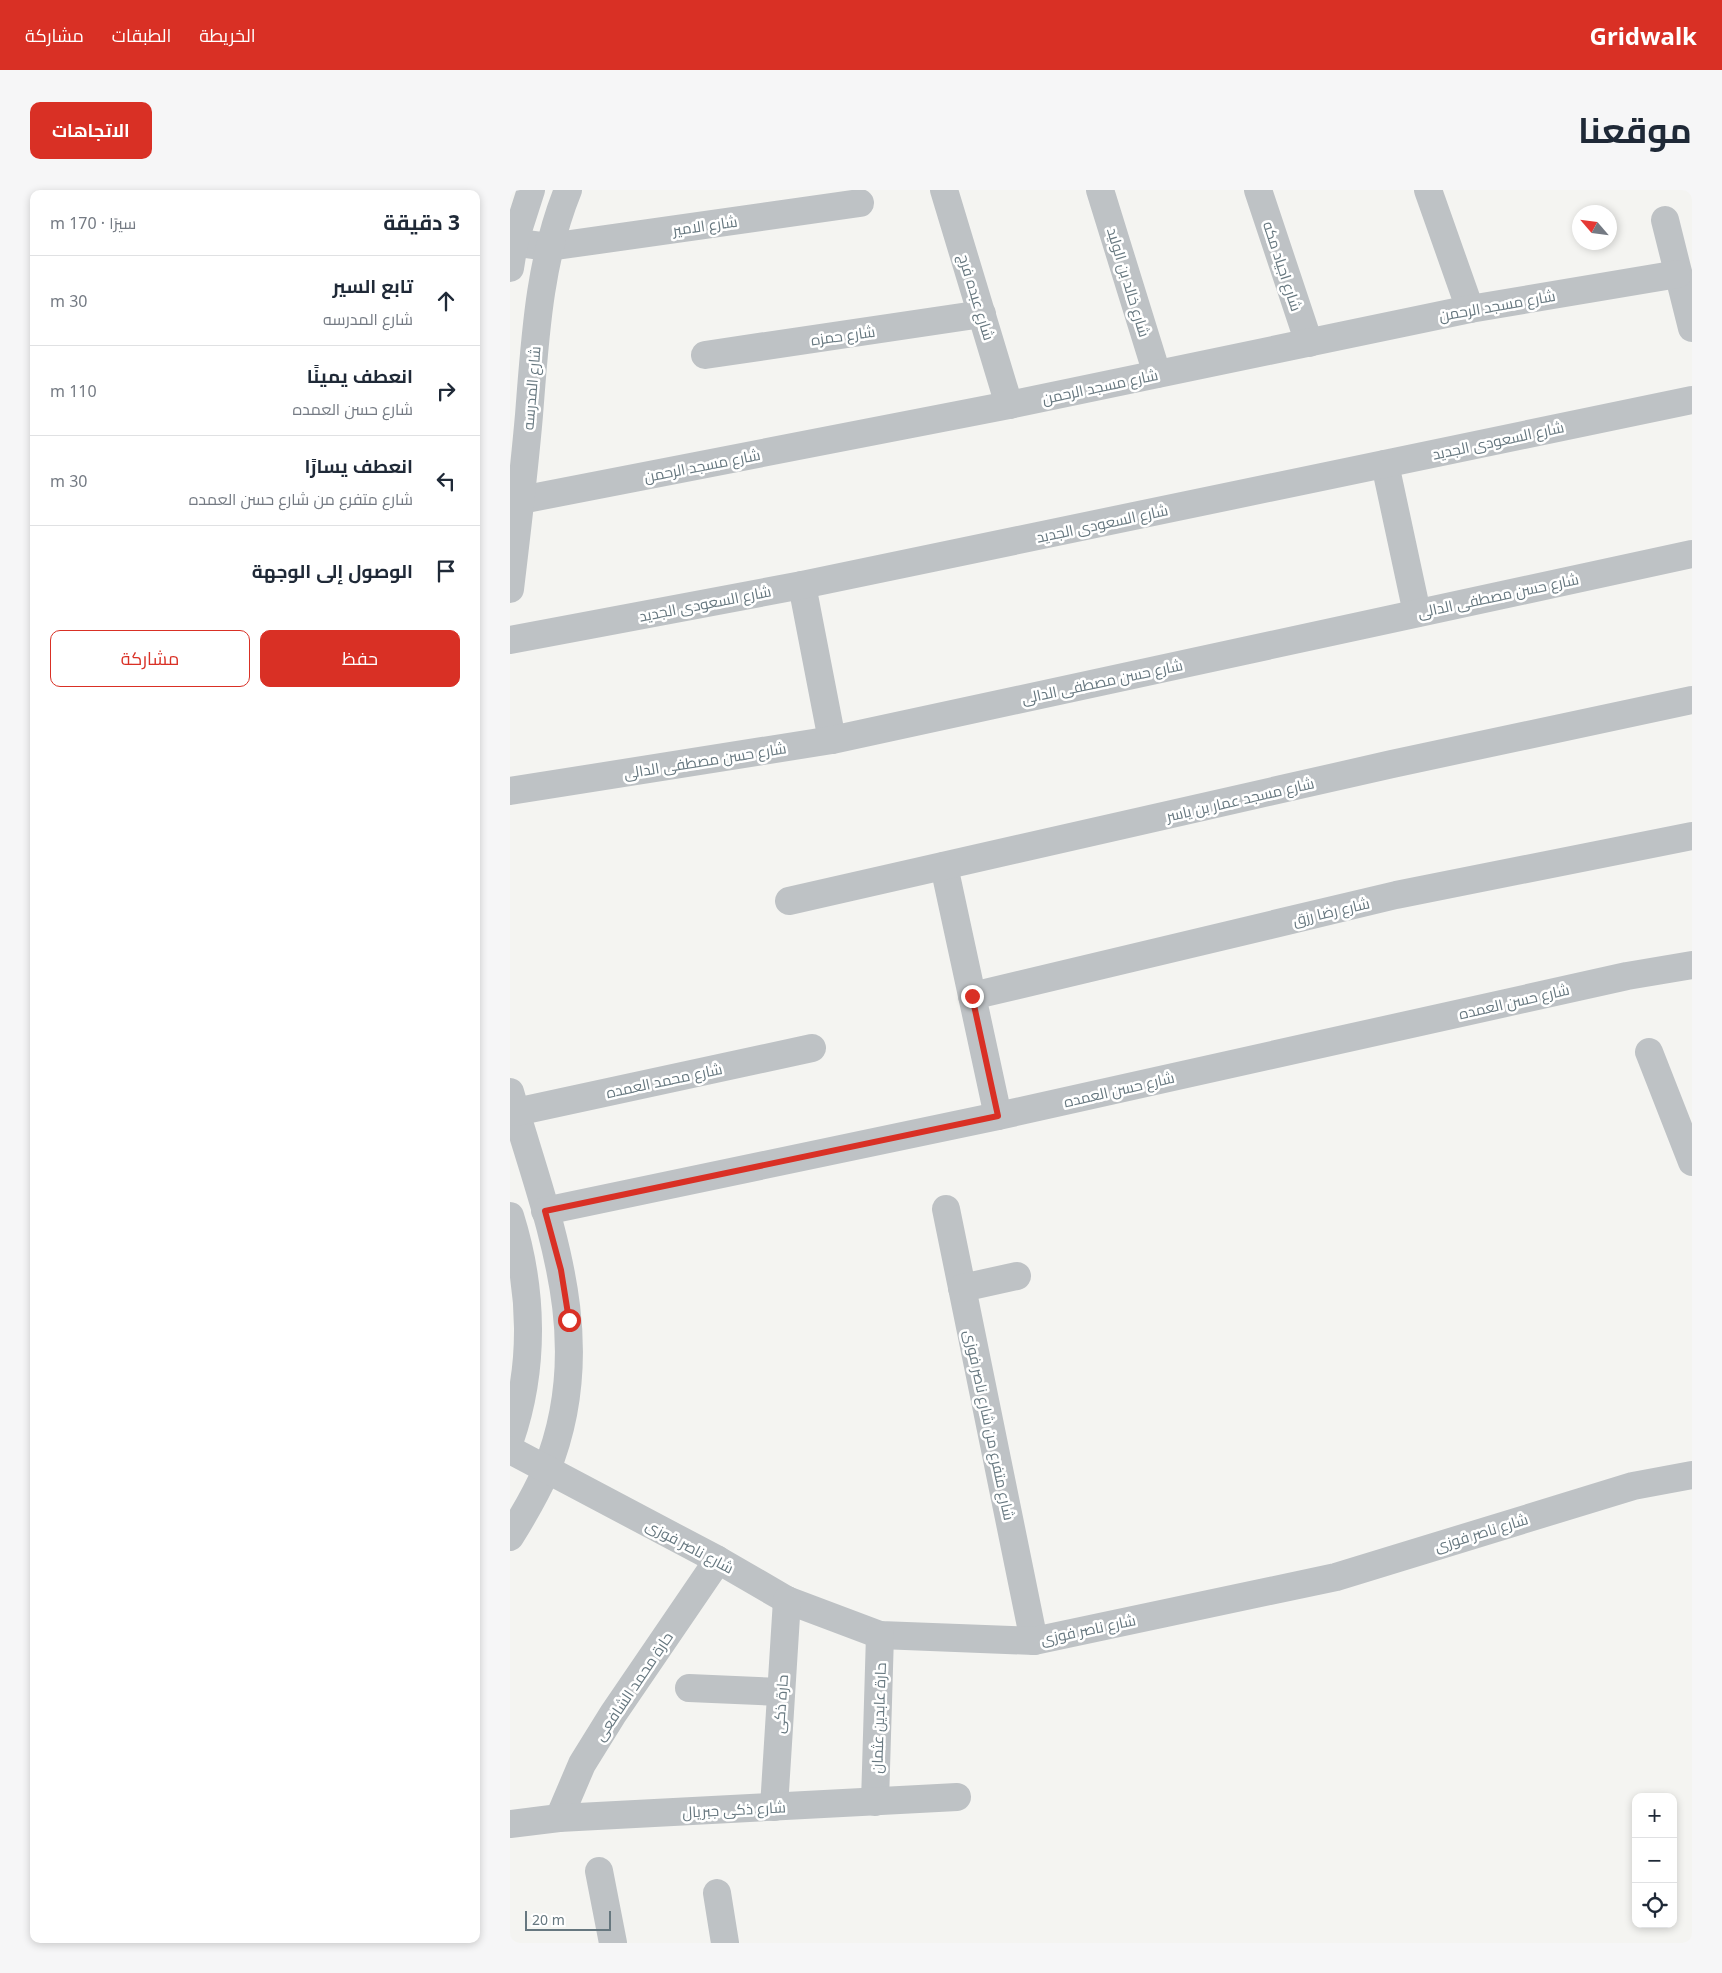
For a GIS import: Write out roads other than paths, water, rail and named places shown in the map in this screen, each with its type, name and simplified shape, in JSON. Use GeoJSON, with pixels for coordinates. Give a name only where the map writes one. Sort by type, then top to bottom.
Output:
{"type":"FeatureCollection","features":[{"type":"Feature","properties":{"kind":"street"},"geometry":{"type":"LineString","coordinates":[[511,251],[531,190]]}},
{"type":"Feature","properties":{"kind":"street","name":"شارع المدرسه"},"geometry":{"type":"LineString","coordinates":[[510,589],[521,500],[539,305],[549,247],[568,190]]}},
{"type":"Feature","properties":{"kind":"street","name":"شارع عبده فرج"},"geometry":{"type":"LineString","coordinates":[[944,190],[1009,405]]}},
{"type":"Feature","properties":{"kind":"street","name":"شارع خالد بن الوليد"},"geometry":{"type":"LineString","coordinates":[[1100,190],[1157,374]]}},
{"type":"Feature","properties":{"kind":"street","name":"شارع اجياد مكه"},"geometry":{"type":"LineString","coordinates":[[1258,190],[1309,343]]}},
{"type":"Feature","properties":{"kind":"street"},"geometry":{"type":"LineString","coordinates":[[1428,190],[1470,309]]}},
{"type":"Feature","properties":{"kind":"street","name":"شارع الامير"},"geometry":{"type":"LineString","coordinates":[[511,251],[860,203]]}},
{"type":"Feature","properties":{"kind":"street"},"geometry":{"type":"LineString","coordinates":[[1664,220],[1692,328]]}},
{"type":"Feature","properties":{"kind":"street","name":"شارع مسجد الرحمن"},"geometry":{"type":"LineString","coordinates":[[521,500],[1009,405],[1470,309],[1678,274]]}},
{"type":"Feature","properties":{"kind":"street","name":"شارع حمزه"},"geometry":{"type":"LineString","coordinates":[[705,355],[982,314]]}},
{"type":"Feature","properties":{"kind":"street","name":"شارع السعودى الجديد"},"geometry":{"type":"LineString","coordinates":[[510,640],[802,585],[1692,400]]}},
{"type":"Feature","properties":{"kind":"street"},"geometry":{"type":"LineString","coordinates":[[1385,464],[1417,612]]}},
{"type":"Feature","properties":{"kind":"street","name":"شارع حسن مصطفى الدالى"},"geometry":{"type":"LineString","coordinates":[[510,791],[832,740],[1692,554]]}},
{"type":"Feature","properties":{"kind":"street"},"geometry":{"type":"LineString","coordinates":[[802,585],[832,740]]}},
{"type":"Feature","properties":{"kind":"street","name":"شارع مسجد عمار بن ياسر"},"geometry":{"type":"LineString","coordinates":[[790,901],[1392,764],[1692,700]]}},
{"type":"Feature","properties":{"kind":"street","name":"شارع رضا رزق"},"geometry":{"type":"LineString","coordinates":[[972,996],[1396,895],[1692,836]]}},
{"type":"Feature","properties":{"kind":"street"},"geometry":{"type":"LineString","coordinates":[[944,866],[998,1116]]}},
{"type":"Feature","properties":{"kind":"street","name":"شارع حسن العمده"},"geometry":{"type":"LineString","coordinates":[[545,1211],[998,1116],[1617,978],[1692,964]]}},
{"type":"Feature","properties":{"kind":"street","name":"شارع محمد العمده"},"geometry":{"type":"LineString","coordinates":[[513,1102],[812,1048]]}},
{"type":"Feature","properties":{"kind":"street"},"geometry":{"type":"LineString","coordinates":[[1649,1052],[1692,1162]]}},
{"type":"Feature","properties":{"kind":"street"},"geometry":{"type":"LineString","coordinates":[[510,1537],[546,1470],[562,1421],[569,1371],[570,1345],[566,1295],[561,1270],[513,1102]]}},
{"type":"Feature","properties":{"kind":"street","name":"شارع متفرع من شارع ناصر فوزى"},"geometry":{"type":"LineString","coordinates":[[946,1209],[1034,1641]]}},
{"type":"Feature","properties":{"kind":"street"},"geometry":{"type":"LineString","coordinates":[[510,1216],[523,1267],[519,1328],[524,1388],[510,1440]]}},
{"type":"Feature","properties":{"kind":"street"},"geometry":{"type":"LineString","coordinates":[[962,1288],[1017,1276]]}},
{"type":"Feature","properties":{"kind":"street","name":"شارع ناصر فوزى"},"geometry":{"type":"LineString","coordinates":[[510,1450],[718,1560],[787,1600],[880,1635],[1034,1641],[1336,1577],[1633,1486],[1692,1476]]}},
{"type":"Feature","properties":{"kind":"street","name":"حارة محمد الشافعى"},"geometry":{"type":"LineString","coordinates":[[559,1818],[587,1756],[613,1714],[718,1560]]}},
{"type":"Feature","properties":{"kind":"street","name":"حارة ذكى"},"geometry":{"type":"LineString","coordinates":[[774,1807],[787,1600]]}},
{"type":"Feature","properties":{"kind":"street","name":"حارة عابدين عثمان"},"geometry":{"type":"LineString","coordinates":[[876,1802],[880,1635]]}},
{"type":"Feature","properties":{"kind":"street"},"geometry":{"type":"LineString","coordinates":[[689,1688],[781,1692]]}},
{"type":"Feature","properties":{"kind":"street","name":"شارع ذكى جبريال"},"geometry":{"type":"LineString","coordinates":[[510,1824],[559,1818],[958,1797]]}},
{"type":"Feature","properties":{"kind":"street"},"geometry":{"type":"LineString","coordinates":[[599,1871],[613,1943]]}},
{"type":"Feature","properties":{"kind":"street"},"geometry":{"type":"LineString","coordinates":[[717,1893],[725,1943]]}}]}
